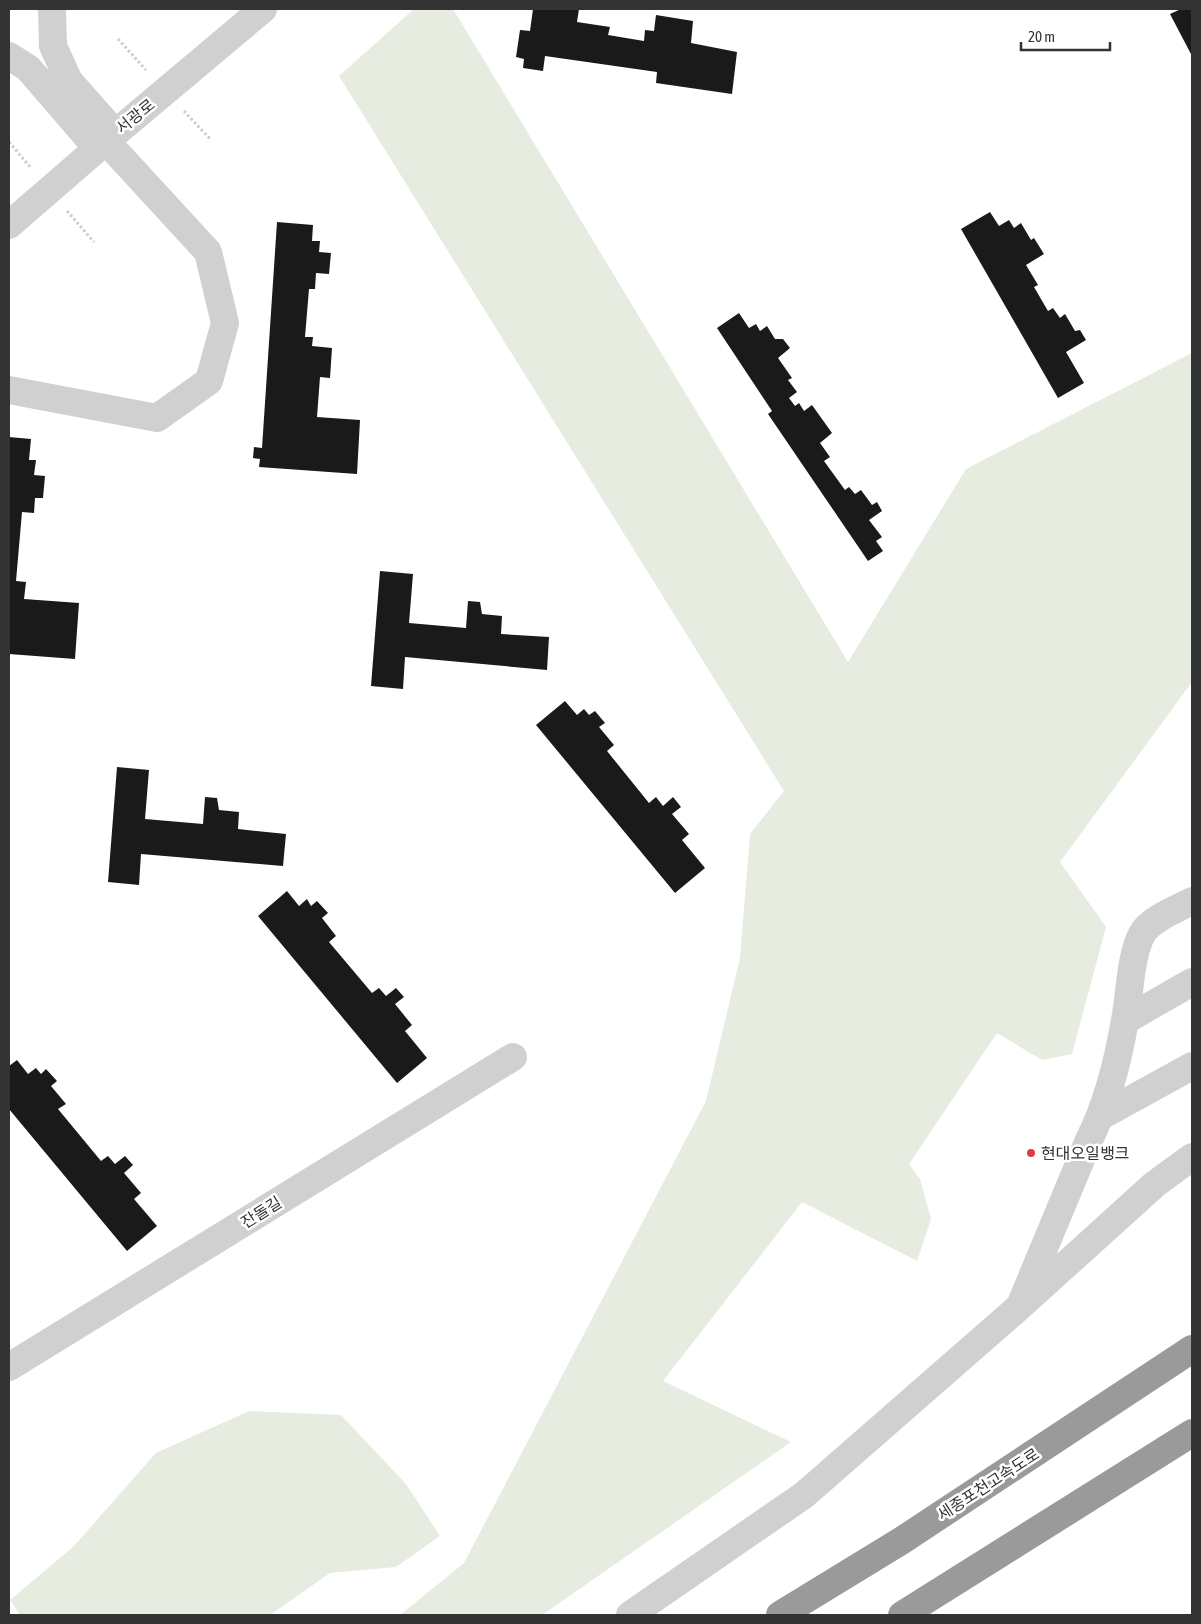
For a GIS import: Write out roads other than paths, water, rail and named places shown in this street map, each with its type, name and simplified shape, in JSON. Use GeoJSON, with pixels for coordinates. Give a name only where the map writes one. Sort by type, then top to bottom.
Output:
{"type":"FeatureCollection","features":[{"type":"Feature","properties":{"kind":"highway","name":"세종포천고속도로"},"geometry":{"type":"LineString","coordinates":[[780,1615],[901,1541],[1192,1349]]}},
{"type":"Feature","properties":{"kind":"highway"},"geometry":{"type":"LineString","coordinates":[[902,1615],[1192,1433]]}},
{"type":"Feature","properties":{"kind":"street"},"geometry":{"type":"LineString","coordinates":[[52,9],[53,46],[69,81],[106,141]]}},
{"type":"Feature","properties":{"kind":"street","name":"서광로"},"geometry":{"type":"LineString","coordinates":[[9,225],[263,9]]}},
{"type":"Feature","properties":{"kind":"street"},"geometry":{"type":"LineString","coordinates":[[9,56],[28,68],[106,141],[208,252],[225,323],[209,381],[157,418],[9,390]]}},
{"type":"Feature","properties":{"kind":"street"},"geometry":{"type":"LineString","coordinates":[[1018,1308],[1101,1116],[1126,1020],[1135,952],[1142,933],[1158,919],[1192,902]]}},
{"type":"Feature","properties":{"kind":"street"},"geometry":{"type":"LineString","coordinates":[[1126,1020],[1192,982]]}},
{"type":"Feature","properties":{"kind":"street","name":"잔돌길"},"geometry":{"type":"LineString","coordinates":[[9,1367],[513,1058]]}},
{"type":"Feature","properties":{"kind":"street"},"geometry":{"type":"LineString","coordinates":[[1101,1116],[1192,1066]]}},
{"type":"Feature","properties":{"kind":"street"},"geometry":{"type":"LineString","coordinates":[[630,1615],[804,1495],[1018,1308],[1155,1184],[1192,1157]]}},
{"type":"Feature","properties":{"kind":"place","name":"현대오일뱅크"},"geometry":{"type":"Point","coordinates":[1031,1153]}}]}
